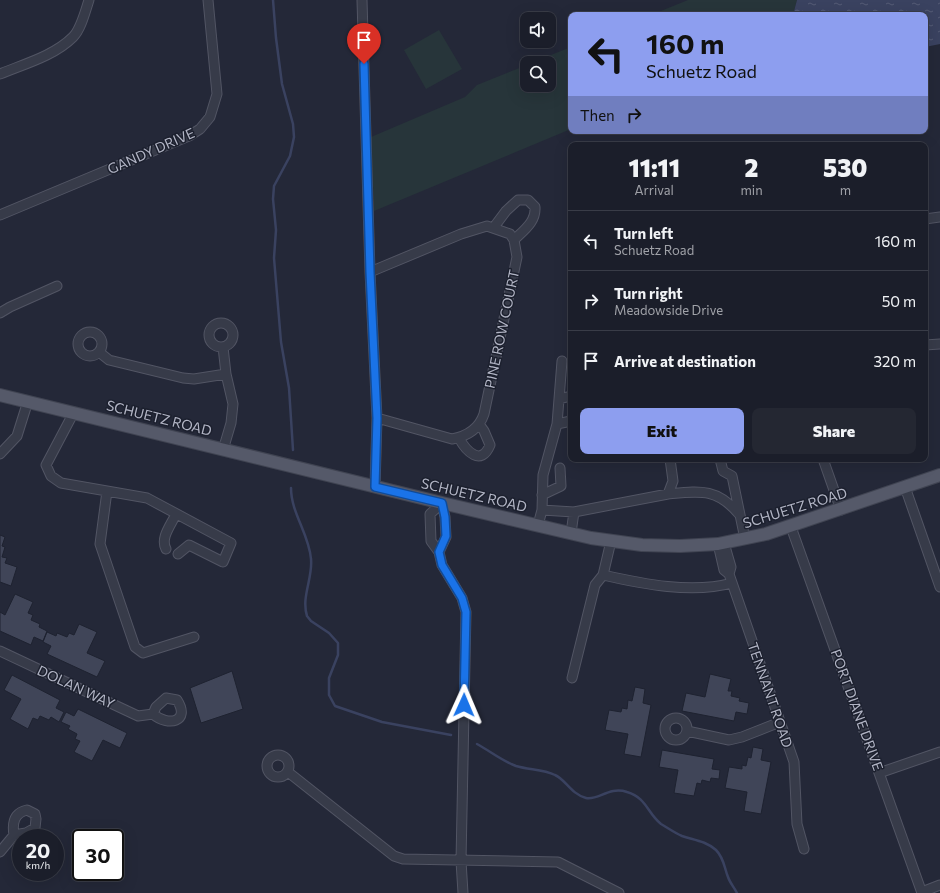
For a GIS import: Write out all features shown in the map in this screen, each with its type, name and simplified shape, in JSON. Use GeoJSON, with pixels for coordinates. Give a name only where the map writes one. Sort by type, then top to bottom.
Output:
{"type":"FeatureCollection","features":[{"type":"Feature","properties":{"kind":"main road","name":"SCHUETZ ROAD"},"geometry":{"type":"LineString","coordinates":[[0,394],[442,503],[571,533],[611,541],[642,545],[680,546],[721,543],[745,539],[791,527],[940,475]]}},
{"type":"Feature","properties":{"kind":"street"},"geometry":{"type":"LineString","coordinates":[[0,74],[44,56],[59,48],[74,37],[84,14],[88,0]]}},
{"type":"Feature","properties":{"kind":"street","name":"GANDY DRIVE"},"geometry":{"type":"LineString","coordinates":[[0,215],[189,136],[200,129],[210,118],[217,94],[208,0]]}},
{"type":"Feature","properties":{"kind":"street"},"geometry":{"type":"LineString","coordinates":[[362,0],[370,272],[377,418],[375,487]]}},
{"type":"Feature","properties":{"kind":"street"},"geometry":{"type":"LineString","coordinates":[[370,272],[480,227],[494,227],[512,237],[528,227],[536,216],[536,207],[528,200],[518,200],[494,227]]}},
{"type":"Feature","properties":{"kind":"street"},"geometry":{"type":"LineString","coordinates":[[928,219],[940,217]]}},
{"type":"Feature","properties":{"kind":"street","name":"PINE ROW COURT"},"geometry":{"type":"LineString","coordinates":[[479,424],[484,414],[518,257],[512,237]]}},
{"type":"Feature","properties":{"kind":"street"},"geometry":{"type":"LineString","coordinates":[[0,313],[57,286]]}},
{"type":"Feature","properties":{"kind":"street"},"geometry":{"type":"LineString","coordinates":[[928,345],[940,344]]}},
{"type":"Feature","properties":{"kind":"street"},"geometry":{"type":"LineString","coordinates":[[223,347],[226,374],[232,404],[231,422],[223,450]]}},
{"type":"Feature","properties":{"kind":"street"},"geometry":{"type":"LineString","coordinates":[[99,352],[108,360],[183,378],[194,379],[226,374]]}},
{"type":"Feature","properties":{"kind":"street"},"geometry":{"type":"LineString","coordinates":[[538,525],[542,510],[543,475],[557,424],[562,361]]}},
{"type":"Feature","properties":{"kind":"street"},"geometry":{"type":"LineString","coordinates":[[559,399],[568,397]]}},
{"type":"Feature","properties":{"kind":"street"},"geometry":{"type":"LineString","coordinates":[[0,454],[17,436],[28,401]]}},
{"type":"Feature","properties":{"kind":"street"},"geometry":{"type":"LineString","coordinates":[[74,412],[46,466],[51,476],[61,484],[147,498],[231,543],[223,562],[189,545],[178,554]]}},
{"type":"Feature","properties":{"kind":"street"},"geometry":{"type":"LineString","coordinates":[[377,418],[452,439],[459,438],[472,432],[479,424],[490,445],[488,450],[483,454],[475,456],[470,454],[459,438]]}},
{"type":"Feature","properties":{"kind":"street"},"geometry":{"type":"LineString","coordinates":[[557,424],[568,422]]}},
{"type":"Feature","properties":{"kind":"street"},"geometry":{"type":"LineString","coordinates":[[668,494],[673,481],[670,462]]}},
{"type":"Feature","properties":{"kind":"street"},"geometry":{"type":"LineString","coordinates":[[721,462],[723,471],[732,476],[745,539]]}},
{"type":"Feature","properties":{"kind":"street"},"geometry":{"type":"LineString","coordinates":[[824,462],[841,510]]}},
{"type":"Feature","properties":{"kind":"street"},"geometry":{"type":"LineString","coordinates":[[542,495],[561,486],[560,468]]}},
{"type":"Feature","properties":{"kind":"street"},"geometry":{"type":"LineString","coordinates":[[905,487],[940,587]]}},
{"type":"Feature","properties":{"kind":"street"},"geometry":{"type":"LineString","coordinates":[[107,491],[100,544],[134,647],[143,653],[194,637]]}},
{"type":"Feature","properties":{"kind":"street"},"geometry":{"type":"LineString","coordinates":[[542,510],[574,512],[668,494],[705,492],[719,496],[730,504],[739,515]]}},
{"type":"Feature","properties":{"kind":"street"},"geometry":{"type":"LineString","coordinates":[[439,552],[446,536],[445,517],[442,503]]}},
{"type":"Feature","properties":{"kind":"street"},"geometry":{"type":"LineString","coordinates":[[442,503],[430,514],[431,541],[439,552],[442,565],[462,598],[466,612],[461,861],[463,893]]}},
{"type":"Feature","properties":{"kind":"street"},"geometry":{"type":"LineString","coordinates":[[571,533],[574,512]]}},
{"type":"Feature","properties":{"kind":"street"},"geometry":{"type":"LineString","coordinates":[[166,549],[163,544],[164,539],[176,514]]}},
{"type":"Feature","properties":{"kind":"street","name":"PORT DIANE DRIVE"},"geometry":{"type":"LineString","coordinates":[[791,527],[922,892]]}},
{"type":"Feature","properties":{"kind":"street"},"geometry":{"type":"LineString","coordinates":[[572,678],[595,585],[603,575],[611,541]]}},
{"type":"Feature","properties":{"kind":"street","name":"TENNANT ROAD"},"geometry":{"type":"LineString","coordinates":[[721,543],[724,570],[731,578],[794,762],[797,824],[804,849]]}},
{"type":"Feature","properties":{"kind":"street"},"geometry":{"type":"LineString","coordinates":[[603,575],[640,584],[673,587],[720,586],[731,578]]}},
{"type":"Feature","properties":{"kind":"street","name":"DOLAN WAY"},"geometry":{"type":"LineString","coordinates":[[0,651],[138,716],[153,714]]}},
{"type":"Feature","properties":{"kind":"street"},"geometry":{"type":"LineString","coordinates":[[687,731],[729,740],[742,737],[780,722]]}},
{"type":"Feature","properties":{"kind":"street"},"geometry":{"type":"LineString","coordinates":[[880,773],[940,752]]}},
{"type":"Feature","properties":{"kind":"street"},"geometry":{"type":"LineString","coordinates":[[288,772],[394,856],[403,859],[461,861],[542,860],[558,862],[619,893]]}},
{"type":"Feature","properties":{"kind":"street"},"geometry":{"type":"LineString","coordinates":[[0,852],[12,837]]}},
{"type":"Feature","properties":{"kind":"street"},"geometry":{"type":"LineString","coordinates":[[922,892],[940,885]]}},
{"type":"Feature","properties":{"kind":"shaded area"},"geometry":{"type":"Polygon","coordinates":[[[688,0],[797,0],[794,12],[658,12],[688,0]]]}},
{"type":"Feature","properties":{"kind":"shaded area"},"geometry":{"type":"Polygon","coordinates":[[[439,30],[462,69],[426,89],[404,50],[439,30]]]}},
{"type":"Feature","properties":{"kind":"shaded area"},"geometry":{"type":"Polygon","coordinates":[[[568,48],[568,130],[374,211],[371,137],[465,97],[477,85],[520,68],[520,92],[556,92],[556,56],[548,56],[568,48]]]}},
{"type":"Feature","properties":{"kind":"water"},"geometry":{"type":"Polygon","coordinates":[[[797,0],[940,0],[940,44],[928,46],[928,12],[794,12],[797,0]]]}},
{"type":"Feature","properties":{"kind":"building"},"geometry":{"type":"Polygon","coordinates":[[[0,535],[5,537],[2,546],[5,547],[2,557],[7,558],[5,563],[17,567],[11,586],[0,582],[0,535]]]}},
{"type":"Feature","properties":{"kind":"building"},"geometry":{"type":"Polygon","coordinates":[[[15,594],[33,602],[28,613],[33,615],[31,620],[40,624],[39,627],[47,631],[43,641],[34,637],[31,645],[0,631],[0,612],[5,615],[15,594]]]}},
{"type":"Feature","properties":{"kind":"building"},"geometry":{"type":"Polygon","coordinates":[[[79,624],[97,632],[87,653],[105,661],[97,677],[47,654],[51,646],[43,642],[47,632],[56,636],[57,633],[67,637],[69,633],[74,635],[79,624]]]}},
{"type":"Feature","properties":{"kind":"building"},"geometry":{"type":"Polygon","coordinates":[[[232,671],[243,709],[201,723],[190,688],[232,671]]]}},
{"type":"Feature","properties":{"kind":"building"},"geometry":{"type":"Polygon","coordinates":[[[710,674],[731,679],[728,691],[732,691],[731,696],[740,698],[739,701],[749,703],[747,714],[736,712],[734,721],[682,711],[686,693],[705,697],[710,674]]]}},
{"type":"Feature","properties":{"kind":"building"},"geometry":{"type":"Polygon","coordinates":[[[12,675],[60,700],[56,708],[64,712],[59,722],[51,717],[49,720],[40,716],[38,720],[33,718],[28,729],[10,719],[21,699],[4,690],[12,675]]]}},
{"type":"Feature","properties":{"kind":"building"},"geometry":{"type":"Polygon","coordinates":[[[635,687],[645,689],[643,703],[651,705],[641,757],[624,754],[628,734],[605,730],[609,710],[621,712],[622,708],[627,709],[628,700],[632,701],[635,687]]]}},
{"type":"Feature","properties":{"kind":"building"},"geometry":{"type":"Polygon","coordinates":[[[78,709],[127,733],[120,748],[103,740],[92,761],[74,752],[80,741],[75,739],[77,734],[68,729],[70,726],[61,722],[66,712],[74,716],[78,709]]]}},
{"type":"Feature","properties":{"kind":"building"},"geometry":{"type":"Polygon","coordinates":[[[753,747],[763,749],[761,760],[771,762],[761,814],[744,811],[747,792],[725,788],[729,767],[742,769],[742,765],[746,766],[748,757],[751,758],[753,747]]]}},
{"type":"Feature","properties":{"kind":"building"},"geometry":{"type":"Polygon","coordinates":[[[662,750],[714,759],[712,769],[720,770],[719,779],[711,778],[710,782],[702,780],[701,784],[697,783],[694,796],[674,793],[678,770],[659,767],[662,750]]]}},
{"type":"Feature","properties":{"kind":"waterway"},"geometry":{"type":"LineString","coordinates":[[273,0],[282,84],[293,124],[294,137],[290,156],[274,186],[273,199],[276,230],[274,258],[281,342],[289,388],[293,450]]}},
{"type":"Feature","properties":{"kind":"waterway"},"geometry":{"type":"LineString","coordinates":[[291,488],[294,506],[310,550],[311,566],[305,602],[307,616],[311,621],[329,633],[338,643],[338,655],[329,678],[329,695],[335,706],[382,722],[451,735]]}},
{"type":"Feature","properties":{"kind":"waterway"},"geometry":{"type":"LineString","coordinates":[[477,744],[501,759],[516,766],[555,775],[576,793],[586,798],[615,791],[627,792],[634,795],[643,802],[656,820],[661,824],[679,835],[704,843],[716,850],[721,856],[729,879],[737,893]]}},
{"type":"Feature","properties":{"kind":"route"},"geometry":{"type":"LineString","coordinates":[[364,64],[370,272],[377,418],[375,487],[442,503],[445,517],[446,536],[439,552],[446,574],[462,598],[466,612],[464,705]]}}]}
